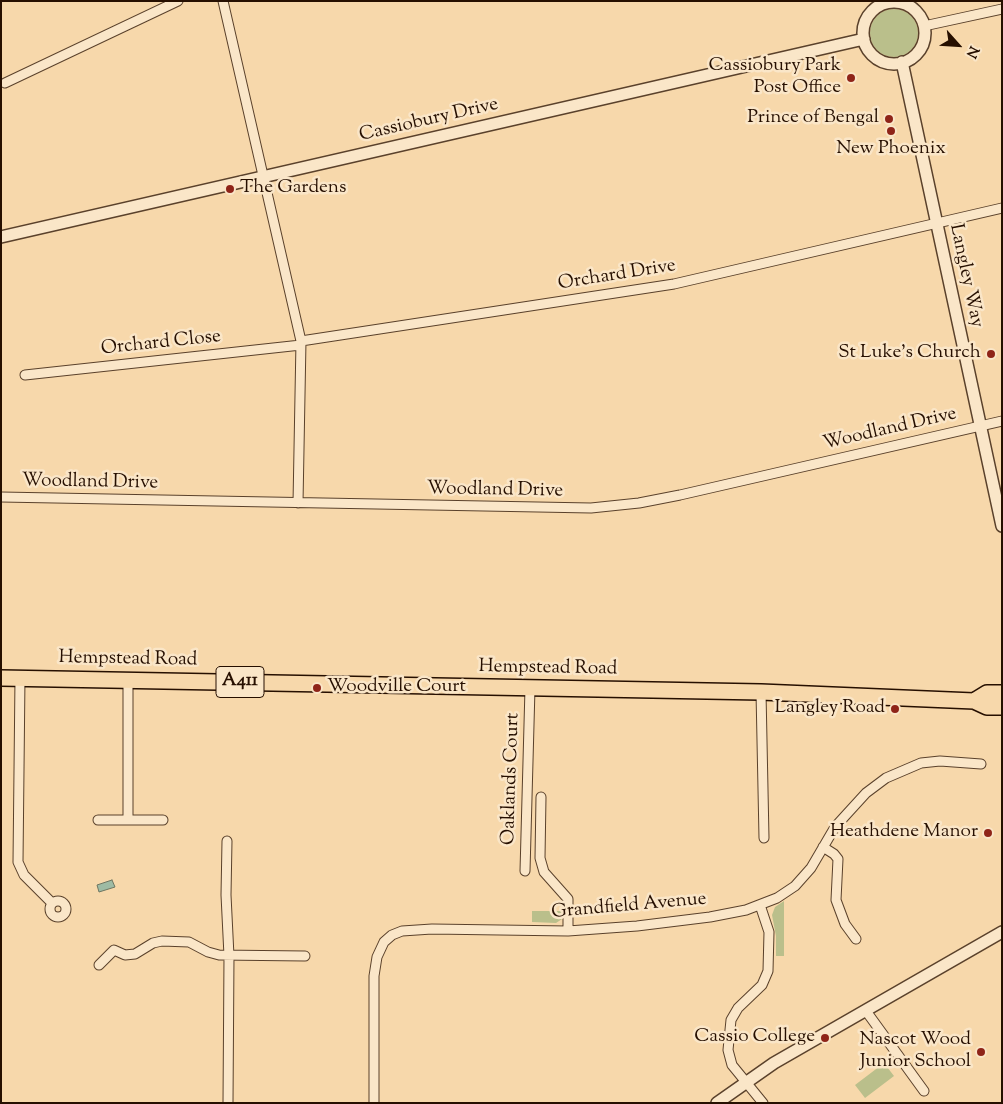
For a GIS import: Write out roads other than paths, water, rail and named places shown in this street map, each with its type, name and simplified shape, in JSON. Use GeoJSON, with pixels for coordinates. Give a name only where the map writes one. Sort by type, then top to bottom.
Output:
{"type":"FeatureCollection","features":[{"type":"Feature","properties":{"kind":"main road","name":"Hempstead Road"},"geometry":{"type":"LineString","coordinates":[[1,678],[760,692],[974,701],[987,707],[1002,708]]}},
{"type":"Feature","properties":{"kind":"main road","name":"Hempstead Road"},"geometry":{"type":"LineString","coordinates":[[974,701],[987,693],[1002,693]]}},
{"type":"Feature","properties":{"kind":"street"},"geometry":{"type":"LineString","coordinates":[[5,83],[178,1]]}},
{"type":"Feature","properties":{"kind":"street"},"geometry":{"type":"LineString","coordinates":[[223,1],[301,343],[298,503]]}},
{"type":"Feature","properties":{"kind":"street"},"geometry":{"type":"LineString","coordinates":[[889,2],[907,5],[915,10],[924,26],[922,44],[917,52],[902,62],[882,61],[867,49],[864,40],[863,29],[868,15],[879,5],[889,2]]}},
{"type":"Feature","properties":{"kind":"street"},"geometry":{"type":"LineString","coordinates":[[924,26],[1002,8]]}},
{"type":"Feature","properties":{"kind":"street","name":"Cassiobury Drive"},"geometry":{"type":"LineString","coordinates":[[1,237],[864,40]]}},
{"type":"Feature","properties":{"kind":"street","name":"Langley Way"},"geometry":{"type":"LineString","coordinates":[[902,62],[1002,526]]}},
{"type":"Feature","properties":{"kind":"street","name":"Orchard Drive"},"geometry":{"type":"LineString","coordinates":[[301,343],[674,284],[1002,208]]}},
{"type":"Feature","properties":{"kind":"street","name":"Orchard Close"},"geometry":{"type":"LineString","coordinates":[[24,375],[301,343]]}},
{"type":"Feature","properties":{"kind":"street","name":"Woodland Drive"},"geometry":{"type":"LineString","coordinates":[[1,497],[571,508],[615,506],[680,495],[1002,421]]}},
{"type":"Feature","properties":{"kind":"street"},"geometry":{"type":"LineString","coordinates":[[20,678],[18,862],[24,875],[52,903]]}},
{"type":"Feature","properties":{"kind":"street"},"geometry":{"type":"LineString","coordinates":[[128,680],[128,820]]}},
{"type":"Feature","properties":{"kind":"street","name":"Oaklands Court"},"geometry":{"type":"LineString","coordinates":[[525,871],[530,688]]}},
{"type":"Feature","properties":{"kind":"street"},"geometry":{"type":"LineString","coordinates":[[760,692],[764,838]]}},
{"type":"Feature","properties":{"kind":"street","name":"Grandfield Avenue"},"geometry":{"type":"LineString","coordinates":[[374,1103],[375,966],[380,950],[392,935],[402,931],[432,929],[568,931],[637,926],[710,917],[760,905],[795,886],[811,868],[835,828],[856,803],[877,784],[895,773],[912,766],[940,761],[981,764]]}},
{"type":"Feature","properties":{"kind":"street"},"geometry":{"type":"LineString","coordinates":[[541,797],[540,858],[544,872],[568,898],[568,931]]}},
{"type":"Feature","properties":{"kind":"street"},"geometry":{"type":"LineString","coordinates":[[98,820],[163,820]]}},
{"type":"Feature","properties":{"kind":"street"},"geometry":{"type":"LineString","coordinates":[[227,841],[226,895],[230,956],[228,1103]]}},
{"type":"Feature","properties":{"kind":"street"},"geometry":{"type":"LineString","coordinates":[[823,847],[834,854],[838,860],[836,900],[845,924],[856,939]]}},
{"type":"Feature","properties":{"kind":"street"},"geometry":{"type":"LineString","coordinates":[[760,905],[769,932],[767,976],[734,1013],[729,1028],[730,1059],[744,1082],[763,1103]]}},
{"type":"Feature","properties":{"kind":"street"},"geometry":{"type":"LineString","coordinates":[[717,1103],[744,1082],[1002,932]]}},
{"type":"Feature","properties":{"kind":"street"},"geometry":{"type":"LineString","coordinates":[[99,965],[114,950],[125,955],[135,954],[153,943],[162,941],[189,942],[213,954],[230,956],[305,956]]}},
{"type":"Feature","properties":{"kind":"street"},"geometry":{"type":"LineString","coordinates":[[866,1011],[924,1090]]}},
{"type":"Feature","properties":{"kind":"place","name":"Cassiobury Park Post Office"},"geometry":{"type":"Point","coordinates":[851,78]}},
{"type":"Feature","properties":{"kind":"place","name":"Prince of Bengal"},"geometry":{"type":"Point","coordinates":[889,119]}},
{"type":"Feature","properties":{"kind":"place","name":"New Phoenix"},"geometry":{"type":"Point","coordinates":[891,131]}},
{"type":"Feature","properties":{"kind":"place","name":"The Gardens"},"geometry":{"type":"Point","coordinates":[230,189]}},
{"type":"Feature","properties":{"kind":"place","name":"St Luke's Church"},"geometry":{"type":"Point","coordinates":[991,354]}},
{"type":"Feature","properties":{"kind":"place","name":"Woodville Court"},"geometry":{"type":"Point","coordinates":[317,688]}},
{"type":"Feature","properties":{"kind":"place","name":"Langley Road"},"geometry":{"type":"Point","coordinates":[895,709]}},
{"type":"Feature","properties":{"kind":"place","name":"Heathdene Manor"},"geometry":{"type":"Point","coordinates":[988,833]}},
{"type":"Feature","properties":{"kind":"place","name":"Cassio College"},"geometry":{"type":"Point","coordinates":[825,1038]}},
{"type":"Feature","properties":{"kind":"place","name":"Nascot Wood Junior School"},"geometry":{"type":"Point","coordinates":[981,1052]}}]}
